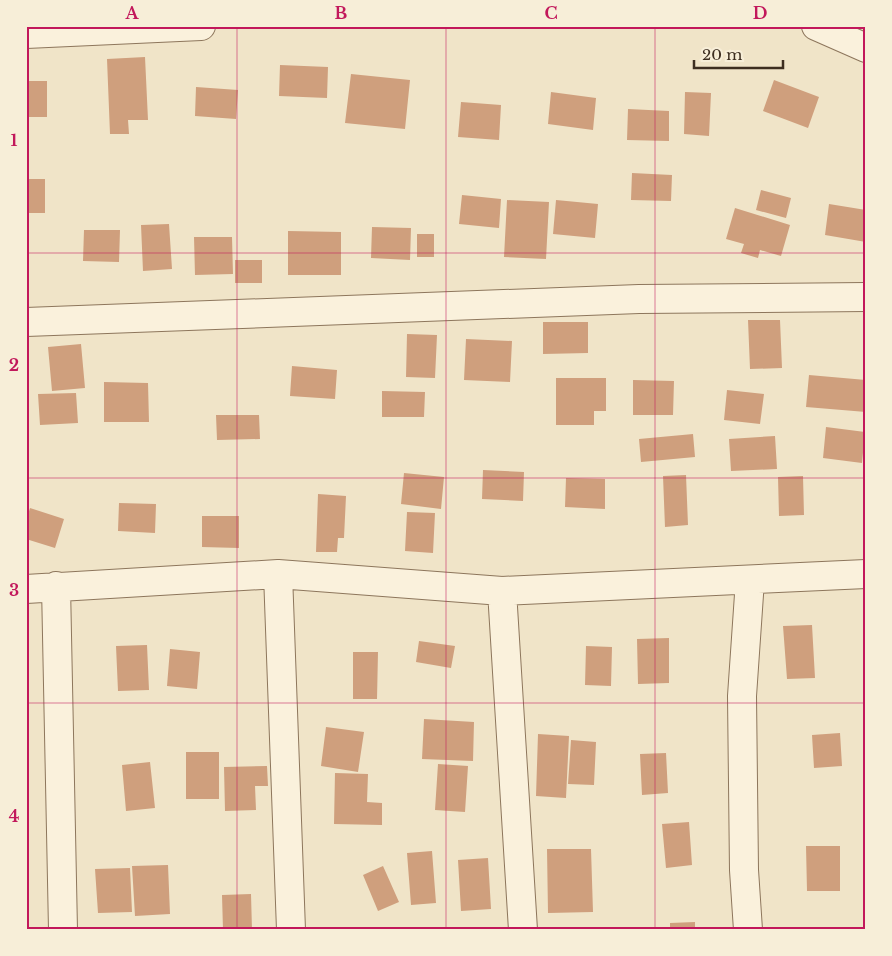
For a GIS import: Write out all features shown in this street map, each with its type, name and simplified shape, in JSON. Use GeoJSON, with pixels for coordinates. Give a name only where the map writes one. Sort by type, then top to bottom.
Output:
{"type":"FeatureCollection","features":[{"type":"Feature","properties":{"kind":"street"},"geometry":{"type":"LineString","coordinates":[[26,34],[201,26]]}},
{"type":"Feature","properties":{"kind":"street"},"geometry":{"type":"LineString","coordinates":[[816,26],[866,48]]}},
{"type":"Feature","properties":{"kind":"street"},"geometry":{"type":"LineString","coordinates":[[26,322],[639,299],[866,297]]}},
{"type":"Feature","properties":{"kind":"street"},"geometry":{"type":"LineString","coordinates":[[278,574],[291,930]]}},
{"type":"Feature","properties":{"kind":"street"},"geometry":{"type":"LineString","coordinates":[[26,588],[278,574],[502,591],[866,574]]}},
{"type":"Feature","properties":{"kind":"street"},"geometry":{"type":"LineString","coordinates":[[748,930],[744,870],[742,696],[750,580]]}},
{"type":"Feature","properties":{"kind":"street"},"geometry":{"type":"LineString","coordinates":[[56,586],[62,930]]}},
{"type":"Feature","properties":{"kind":"street"},"geometry":{"type":"LineString","coordinates":[[502,591],[523,930]]}},
{"type":"Feature","properties":{"kind":"building"},"geometry":{"type":"Polygon","coordinates":[[[145,57],[148,120],[128,120],[129,134],[110,134],[107,59],[145,57]]]}},
{"type":"Feature","properties":{"kind":"building"},"geometry":{"type":"Polygon","coordinates":[[[280,65],[328,67],[327,98],[279,96],[280,65]]]}},
{"type":"Feature","properties":{"kind":"building"},"geometry":{"type":"Polygon","coordinates":[[[351,74],[410,80],[405,129],[345,123],[351,74]]]}},
{"type":"Feature","properties":{"kind":"building"},"geometry":{"type":"Polygon","coordinates":[[[774,80],[819,97],[808,128],[763,111],[774,80]]]}},
{"type":"Feature","properties":{"kind":"building"},"geometry":{"type":"Polygon","coordinates":[[[26,81],[47,81],[47,117],[26,117],[26,81]]]}},
{"type":"Feature","properties":{"kind":"building"},"geometry":{"type":"Polygon","coordinates":[[[196,87],[238,90],[236,119],[195,116],[196,87]]]}},
{"type":"Feature","properties":{"kind":"building"},"geometry":{"type":"Polygon","coordinates":[[[551,92],[596,98],[593,130],[548,124],[551,92]]]}},
{"type":"Feature","properties":{"kind":"building"},"geometry":{"type":"Polygon","coordinates":[[[685,92],[711,93],[709,136],[684,134],[685,92]]]}},
{"type":"Feature","properties":{"kind":"building"},"geometry":{"type":"Polygon","coordinates":[[[461,102],[501,105],[499,140],[458,137],[461,102]]]}},
{"type":"Feature","properties":{"kind":"building"},"geometry":{"type":"Polygon","coordinates":[[[628,109],[669,111],[669,141],[627,140],[628,109]]]}},
{"type":"Feature","properties":{"kind":"building"},"geometry":{"type":"Polygon","coordinates":[[[632,173],[672,175],[671,201],[631,200],[632,173]]]}},
{"type":"Feature","properties":{"kind":"building"},"geometry":{"type":"Polygon","coordinates":[[[26,179],[45,179],[45,213],[26,213],[26,179]]]}},
{"type":"Feature","properties":{"kind":"building"},"geometry":{"type":"Polygon","coordinates":[[[761,190],[791,198],[786,218],[756,210],[761,190]]]}},
{"type":"Feature","properties":{"kind":"building"},"geometry":{"type":"Polygon","coordinates":[[[462,195],[501,199],[499,228],[459,224],[462,195]]]}},
{"type":"Feature","properties":{"kind":"building"},"geometry":{"type":"Polygon","coordinates":[[[507,200],[549,202],[546,259],[504,257],[507,200]]]}},
{"type":"Feature","properties":{"kind":"building"},"geometry":{"type":"Polygon","coordinates":[[[556,200],[598,204],[595,238],[553,234],[556,200]]]}},
{"type":"Feature","properties":{"kind":"building"},"geometry":{"type":"Polygon","coordinates":[[[829,204],[866,210],[866,242],[825,235],[829,204]]]}},
{"type":"Feature","properties":{"kind":"building"},"geometry":{"type":"Polygon","coordinates":[[[735,208],[790,225],[781,256],[760,250],[758,258],[741,253],[744,244],[726,239],[735,208]]]}},
{"type":"Feature","properties":{"kind":"building"},"geometry":{"type":"Polygon","coordinates":[[[169,224],[172,269],[143,271],[141,225],[169,224]]]}},
{"type":"Feature","properties":{"kind":"building"},"geometry":{"type":"Polygon","coordinates":[[[372,227],[411,228],[410,260],[371,258],[372,227]]]}},
{"type":"Feature","properties":{"kind":"building"},"geometry":{"type":"Polygon","coordinates":[[[84,230],[120,230],[119,262],[83,261],[84,230]]]}},
{"type":"Feature","properties":{"kind":"building"},"geometry":{"type":"Polygon","coordinates":[[[288,231],[341,232],[341,275],[288,275],[288,231]]]}},
{"type":"Feature","properties":{"kind":"building"},"geometry":{"type":"Polygon","coordinates":[[[417,234],[434,234],[434,257],[417,257],[417,234]]]}},
{"type":"Feature","properties":{"kind":"building"},"geometry":{"type":"Polygon","coordinates":[[[194,237],[232,237],[233,274],[195,275],[194,237]]]}},
{"type":"Feature","properties":{"kind":"building"},"geometry":{"type":"Polygon","coordinates":[[[235,260],[262,260],[262,283],[235,283],[235,260]]]}},
{"type":"Feature","properties":{"kind":"building"},"geometry":{"type":"Polygon","coordinates":[[[748,320],[780,320],[782,368],[750,369],[748,320]]]}},
{"type":"Feature","properties":{"kind":"building"},"geometry":{"type":"Polygon","coordinates":[[[543,322],[588,322],[588,353],[543,354],[543,322]]]}},
{"type":"Feature","properties":{"kind":"building"},"geometry":{"type":"Polygon","coordinates":[[[407,334],[437,335],[435,378],[406,377],[407,334]]]}},
{"type":"Feature","properties":{"kind":"building"},"geometry":{"type":"Polygon","coordinates":[[[466,339],[512,341],[510,382],[464,380],[466,339]]]}},
{"type":"Feature","properties":{"kind":"building"},"geometry":{"type":"Polygon","coordinates":[[[81,344],[85,388],[52,391],[48,347],[81,344]]]}},
{"type":"Feature","properties":{"kind":"building"},"geometry":{"type":"Polygon","coordinates":[[[292,366],[337,370],[335,399],[290,396],[292,366]]]}},
{"type":"Feature","properties":{"kind":"building"},"geometry":{"type":"Polygon","coordinates":[[[809,375],[866,380],[866,412],[806,407],[809,375]]]}},
{"type":"Feature","properties":{"kind":"building"},"geometry":{"type":"Polygon","coordinates":[[[556,378],[606,378],[606,411],[594,411],[594,425],[556,425],[556,378]]]}},
{"type":"Feature","properties":{"kind":"building"},"geometry":{"type":"Polygon","coordinates":[[[633,380],[674,381],[673,415],[633,415],[633,380]]]}},
{"type":"Feature","properties":{"kind":"building"},"geometry":{"type":"Polygon","coordinates":[[[104,382],[148,383],[149,422],[104,422],[104,382]]]}},
{"type":"Feature","properties":{"kind":"building"},"geometry":{"type":"Polygon","coordinates":[[[727,390],[764,394],[760,424],[724,420],[727,390]]]}},
{"type":"Feature","properties":{"kind":"building"},"geometry":{"type":"Polygon","coordinates":[[[382,391],[425,392],[424,417],[382,417],[382,391]]]}},
{"type":"Feature","properties":{"kind":"building"},"geometry":{"type":"Polygon","coordinates":[[[76,393],[78,423],[40,425],[38,394],[76,393]]]}},
{"type":"Feature","properties":{"kind":"building"},"geometry":{"type":"Polygon","coordinates":[[[216,415],[259,415],[260,439],[217,440],[216,415]]]}},
{"type":"Feature","properties":{"kind":"building"},"geometry":{"type":"Polygon","coordinates":[[[826,427],[865,432],[862,463],[823,458],[826,427]]]}},
{"type":"Feature","properties":{"kind":"building"},"geometry":{"type":"Polygon","coordinates":[[[693,434],[695,457],[641,462],[639,439],[693,434]]]}},
{"type":"Feature","properties":{"kind":"building"},"geometry":{"type":"Polygon","coordinates":[[[775,436],[777,469],[731,471],[729,439],[775,436]]]}},
{"type":"Feature","properties":{"kind":"building"},"geometry":{"type":"Polygon","coordinates":[[[483,470],[524,472],[523,501],[482,499],[483,470]]]}},
{"type":"Feature","properties":{"kind":"building"},"geometry":{"type":"Polygon","coordinates":[[[404,473],[444,477],[441,509],[401,504],[404,473]]]}},
{"type":"Feature","properties":{"kind":"building"},"geometry":{"type":"Polygon","coordinates":[[[686,475],[688,525],[665,527],[663,476],[686,475]]]}},
{"type":"Feature","properties":{"kind":"building"},"geometry":{"type":"Polygon","coordinates":[[[803,476],[804,515],[779,516],[778,477],[803,476]]]}},
{"type":"Feature","properties":{"kind":"building"},"geometry":{"type":"Polygon","coordinates":[[[566,478],[605,479],[605,509],[565,507],[566,478]]]}},
{"type":"Feature","properties":{"kind":"building"},"geometry":{"type":"Polygon","coordinates":[[[318,494],[346,496],[344,538],[338,538],[337,552],[316,552],[318,494]]]}},
{"type":"Feature","properties":{"kind":"building"},"geometry":{"type":"Polygon","coordinates":[[[119,503],[156,504],[155,533],[118,531],[119,503]]]}},
{"type":"Feature","properties":{"kind":"building"},"geometry":{"type":"Polygon","coordinates":[[[30,508],[64,519],[55,548],[26,539],[26,521],[30,508]]]}},
{"type":"Feature","properties":{"kind":"building"},"geometry":{"type":"Polygon","coordinates":[[[407,512],[435,513],[433,553],[405,551],[407,512]]]}},
{"type":"Feature","properties":{"kind":"building"},"geometry":{"type":"Polygon","coordinates":[[[202,516],[239,516],[239,548],[202,547],[202,516]]]}},
{"type":"Feature","properties":{"kind":"building"},"geometry":{"type":"Polygon","coordinates":[[[812,625],[815,678],[787,679],[783,626],[812,625]]]}},
{"type":"Feature","properties":{"kind":"building"},"geometry":{"type":"Polygon","coordinates":[[[669,638],[669,683],[638,684],[637,639],[669,638]]]}},
{"type":"Feature","properties":{"kind":"building"},"geometry":{"type":"Polygon","coordinates":[[[419,641],[455,646],[451,668],[416,662],[419,641]]]}},
{"type":"Feature","properties":{"kind":"building"},"geometry":{"type":"Polygon","coordinates":[[[147,645],[149,690],[118,691],[116,646],[147,645]]]}},
{"type":"Feature","properties":{"kind":"building"},"geometry":{"type":"Polygon","coordinates":[[[586,646],[612,647],[611,686],[585,685],[586,646]]]}},
{"type":"Feature","properties":{"kind":"building"},"geometry":{"type":"Polygon","coordinates":[[[170,649],[200,652],[197,689],[167,686],[170,649]]]}},
{"type":"Feature","properties":{"kind":"building"},"geometry":{"type":"Polygon","coordinates":[[[353,652],[378,652],[377,699],[353,699],[353,652]]]}},
{"type":"Feature","properties":{"kind":"building"},"geometry":{"type":"Polygon","coordinates":[[[424,719],[474,722],[473,761],[422,759],[424,719]]]}},
{"type":"Feature","properties":{"kind":"building"},"geometry":{"type":"Polygon","coordinates":[[[326,727],[364,732],[358,772],[321,766],[326,727]]]}},
{"type":"Feature","properties":{"kind":"building"},"geometry":{"type":"Polygon","coordinates":[[[840,733],[842,766],[814,768],[812,735],[840,733]]]}},
{"type":"Feature","properties":{"kind":"building"},"geometry":{"type":"Polygon","coordinates":[[[538,734],[569,736],[566,798],[536,796],[538,734]]]}},
{"type":"Feature","properties":{"kind":"building"},"geometry":{"type":"Polygon","coordinates":[[[571,740],[596,742],[594,785],[568,784],[571,740]]]}},
{"type":"Feature","properties":{"kind":"building"},"geometry":{"type":"Polygon","coordinates":[[[186,752],[219,752],[219,799],[186,799],[186,752]]]}},
{"type":"Feature","properties":{"kind":"building"},"geometry":{"type":"Polygon","coordinates":[[[666,753],[668,793],[642,795],[640,754],[666,753]]]}},
{"type":"Feature","properties":{"kind":"building"},"geometry":{"type":"Polygon","coordinates":[[[150,762],[155,808],[126,811],[122,765],[150,762]]]}},
{"type":"Feature","properties":{"kind":"building"},"geometry":{"type":"Polygon","coordinates":[[[438,764],[468,766],[465,812],[435,810],[438,764]]]}},
{"type":"Feature","properties":{"kind":"building"},"geometry":{"type":"Polygon","coordinates":[[[267,766],[268,786],[255,786],[256,810],[225,811],[224,767],[267,766]]]}},
{"type":"Feature","properties":{"kind":"building"},"geometry":{"type":"Polygon","coordinates":[[[335,773],[368,774],[367,802],[382,803],[382,825],[334,824],[335,773]]]}},
{"type":"Feature","properties":{"kind":"building"},"geometry":{"type":"Polygon","coordinates":[[[689,822],[692,865],[666,868],[662,824],[689,822]]]}},
{"type":"Feature","properties":{"kind":"building"},"geometry":{"type":"Polygon","coordinates":[[[806,846],[840,846],[840,891],[807,891],[806,846]]]}},
{"type":"Feature","properties":{"kind":"building"},"geometry":{"type":"Polygon","coordinates":[[[547,849],[591,849],[593,912],[548,913],[547,849]]]}},
{"type":"Feature","properties":{"kind":"building"},"geometry":{"type":"Polygon","coordinates":[[[432,851],[436,903],[411,905],[407,853],[432,851]]]}},
{"type":"Feature","properties":{"kind":"building"},"geometry":{"type":"Polygon","coordinates":[[[488,858],[491,909],[461,911],[458,860],[488,858]]]}},
{"type":"Feature","properties":{"kind":"building"},"geometry":{"type":"Polygon","coordinates":[[[168,865],[170,914],[135,916],[132,866],[168,865]]]}},
{"type":"Feature","properties":{"kind":"building"},"geometry":{"type":"Polygon","coordinates":[[[383,866],[399,902],[378,911],[363,875],[383,866]]]}},
{"type":"Feature","properties":{"kind":"building"},"geometry":{"type":"Polygon","coordinates":[[[130,868],[132,912],[98,913],[95,869],[130,868]]]}},
{"type":"Feature","properties":{"kind":"building"},"geometry":{"type":"Polygon","coordinates":[[[251,894],[252,930],[223,930],[222,895],[251,894]]]}},
{"type":"Feature","properties":{"kind":"building"},"geometry":{"type":"Polygon","coordinates":[[[695,922],[695,930],[670,930],[670,923],[695,922]]]}}]}
